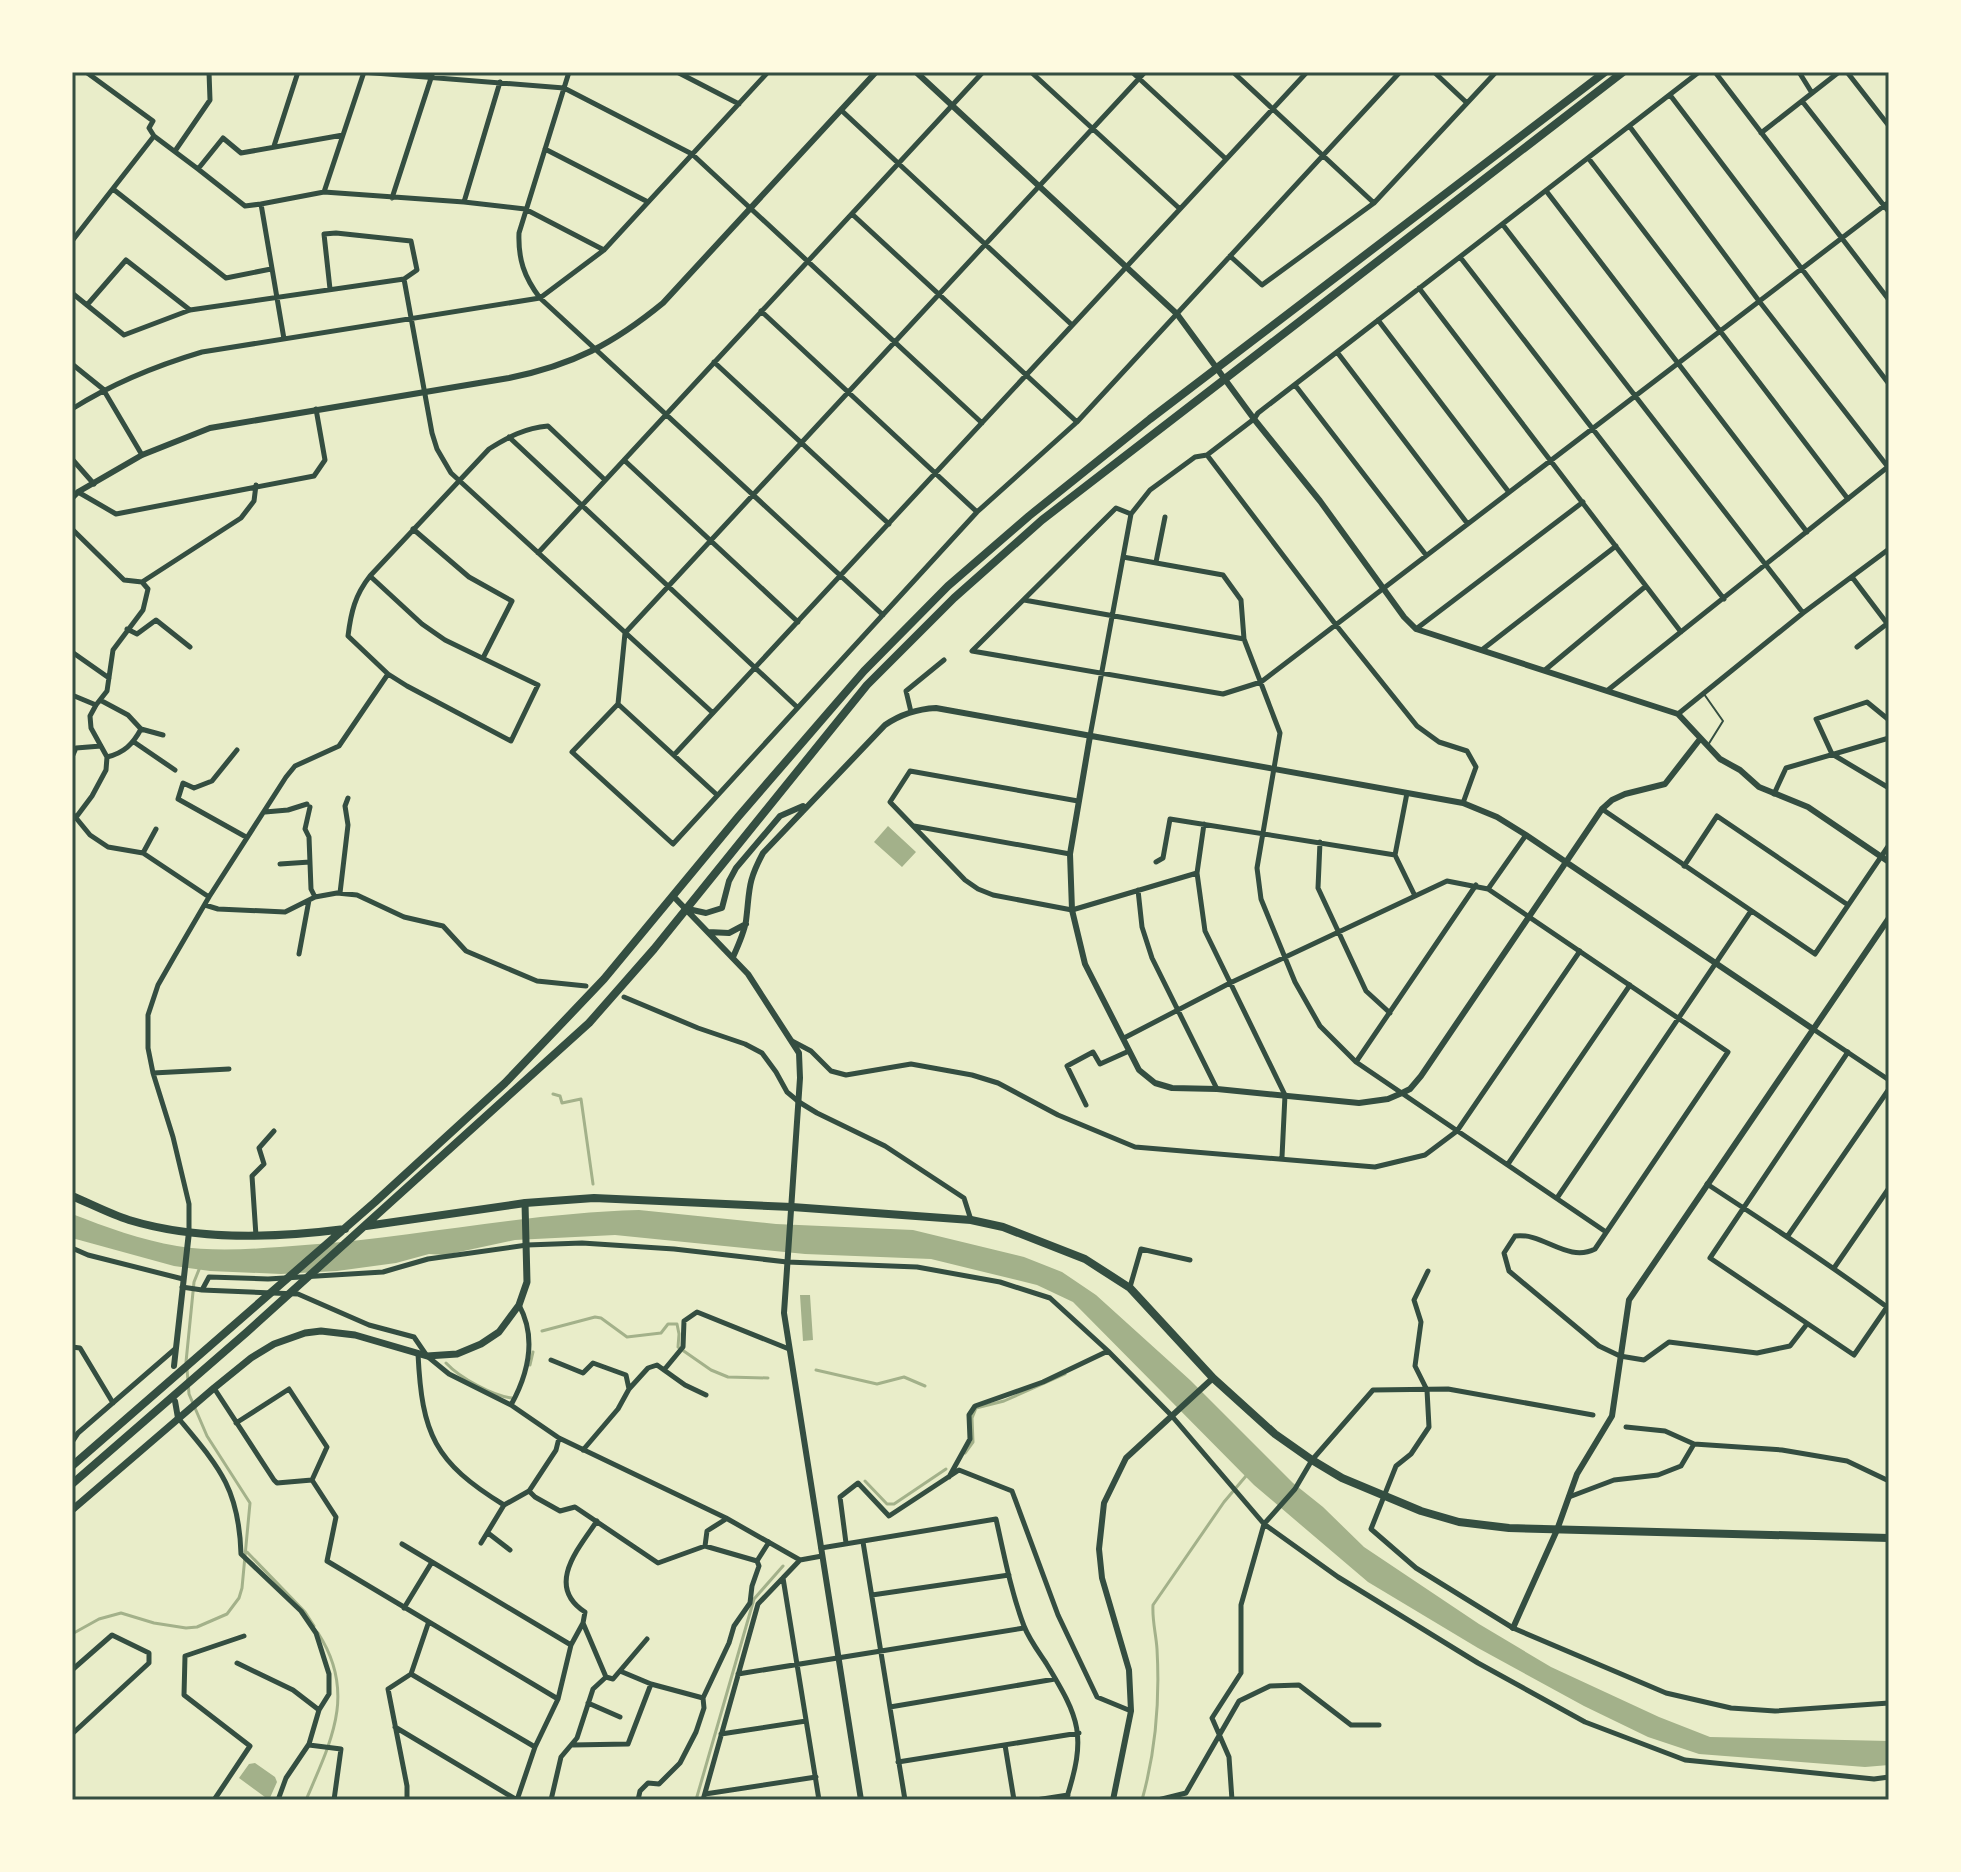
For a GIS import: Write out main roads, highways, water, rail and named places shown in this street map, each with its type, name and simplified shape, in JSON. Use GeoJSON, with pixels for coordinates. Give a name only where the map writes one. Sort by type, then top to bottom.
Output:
{"type":"FeatureCollection","features":[{"type":"Feature","properties":{"kind":"main road"},"geometry":{"type":"LineString","coordinates":[[72,1466],[375,1202],[505,1083],[559,1028],[674,897],[864,671],[948,586],[1150,419],[1605,72]]}},
{"type":"Feature","properties":{"kind":"main road"},"geometry":{"type":"LineString","coordinates":[[72,1484],[398,1197],[589,1023],[686,909],[867,685],[954,598],[1067,500],[1623,72]]}},
{"type":"Feature","properties":{"kind":"main road"},"geometry":{"type":"LineString","coordinates":[[72,1196],[130,1220],[189,1232],[256,1236],[323,1232],[525,1203],[594,1198],[792,1207],[971,1220],[1043,1241],[1085,1259],[1130,1288],[1213,1378],[1275,1434],[1342,1478],[1421,1511],[1459,1522],[1509,1528],[1889,1538]]}},
{"type":"Feature","properties":{"kind":"main road"},"geometry":{"type":"LineString","coordinates":[[72,1510],[214,1388],[274,1344],[305,1333],[337,1332],[422,1355],[457,1354],[499,1332],[519,1305],[527,1282],[525,1203]]}},
{"type":"Feature","properties":{"kind":"waterway"},"geometry":{"type":"LineString","coordinates":[[553,1094],[560,1096],[562,1103],[581,1099],[593,1184]]}},
{"type":"Feature","properties":{"kind":"waterway"},"geometry":{"type":"LineString","coordinates":[[186,1362],[194,1282],[200,1267]]}},
{"type":"Feature","properties":{"kind":"waterway"},"geometry":{"type":"LineString","coordinates":[[542,1331],[595,1317],[627,1337],[661,1333],[668,1324],[677,1324],[678,1347],[711,1370],[728,1377],[768,1378]]}},
{"type":"Feature","properties":{"kind":"waterway"},"geometry":{"type":"LineString","coordinates":[[530,1365],[533,1352]]}},
{"type":"Feature","properties":{"kind":"waterway"},"geometry":{"type":"LineString","coordinates":[[446,1363],[477,1385],[512,1398]]}},
{"type":"Feature","properties":{"kind":"waterway"},"geometry":{"type":"LineString","coordinates":[[72,1634],[99,1619],[121,1613],[154,1623],[197,1627],[227,1614],[239,1598],[250,1503],[207,1436],[189,1394],[187,1369]]}},
{"type":"Feature","properties":{"kind":"waterway"},"geometry":{"type":"LineString","coordinates":[[816,1370],[877,1384],[904,1377],[925,1386]]}},
{"type":"Feature","properties":{"kind":"waterway"},"geometry":{"type":"LineString","coordinates":[[965,1453],[973,1442],[972,1418],[976,1408],[1004,1401],[1065,1374]]}},
{"type":"Feature","properties":{"kind":"waterway"},"geometry":{"type":"LineString","coordinates":[[865,1481],[887,1504],[894,1504],[946,1469]]}},
{"type":"Feature","properties":{"kind":"waterway"},"geometry":{"type":"LineString","coordinates":[[1142,1800],[1151,1763],[1157,1706],[1153,1605],[1224,1502],[1246,1476]]}},
{"type":"Feature","properties":{"kind":"waterway"},"geometry":{"type":"LineString","coordinates":[[247,1552],[305,1612],[314,1626]]}},
{"type":"Feature","properties":{"kind":"waterway"},"geometry":{"type":"LineString","coordinates":[[696,1800],[754,1599],[783,1566]]}},
{"type":"Feature","properties":{"kind":"waterway"},"geometry":{"type":"LineString","coordinates":[[306,1800],[331,1737],[338,1697],[330,1655],[318,1633]]}}]}
